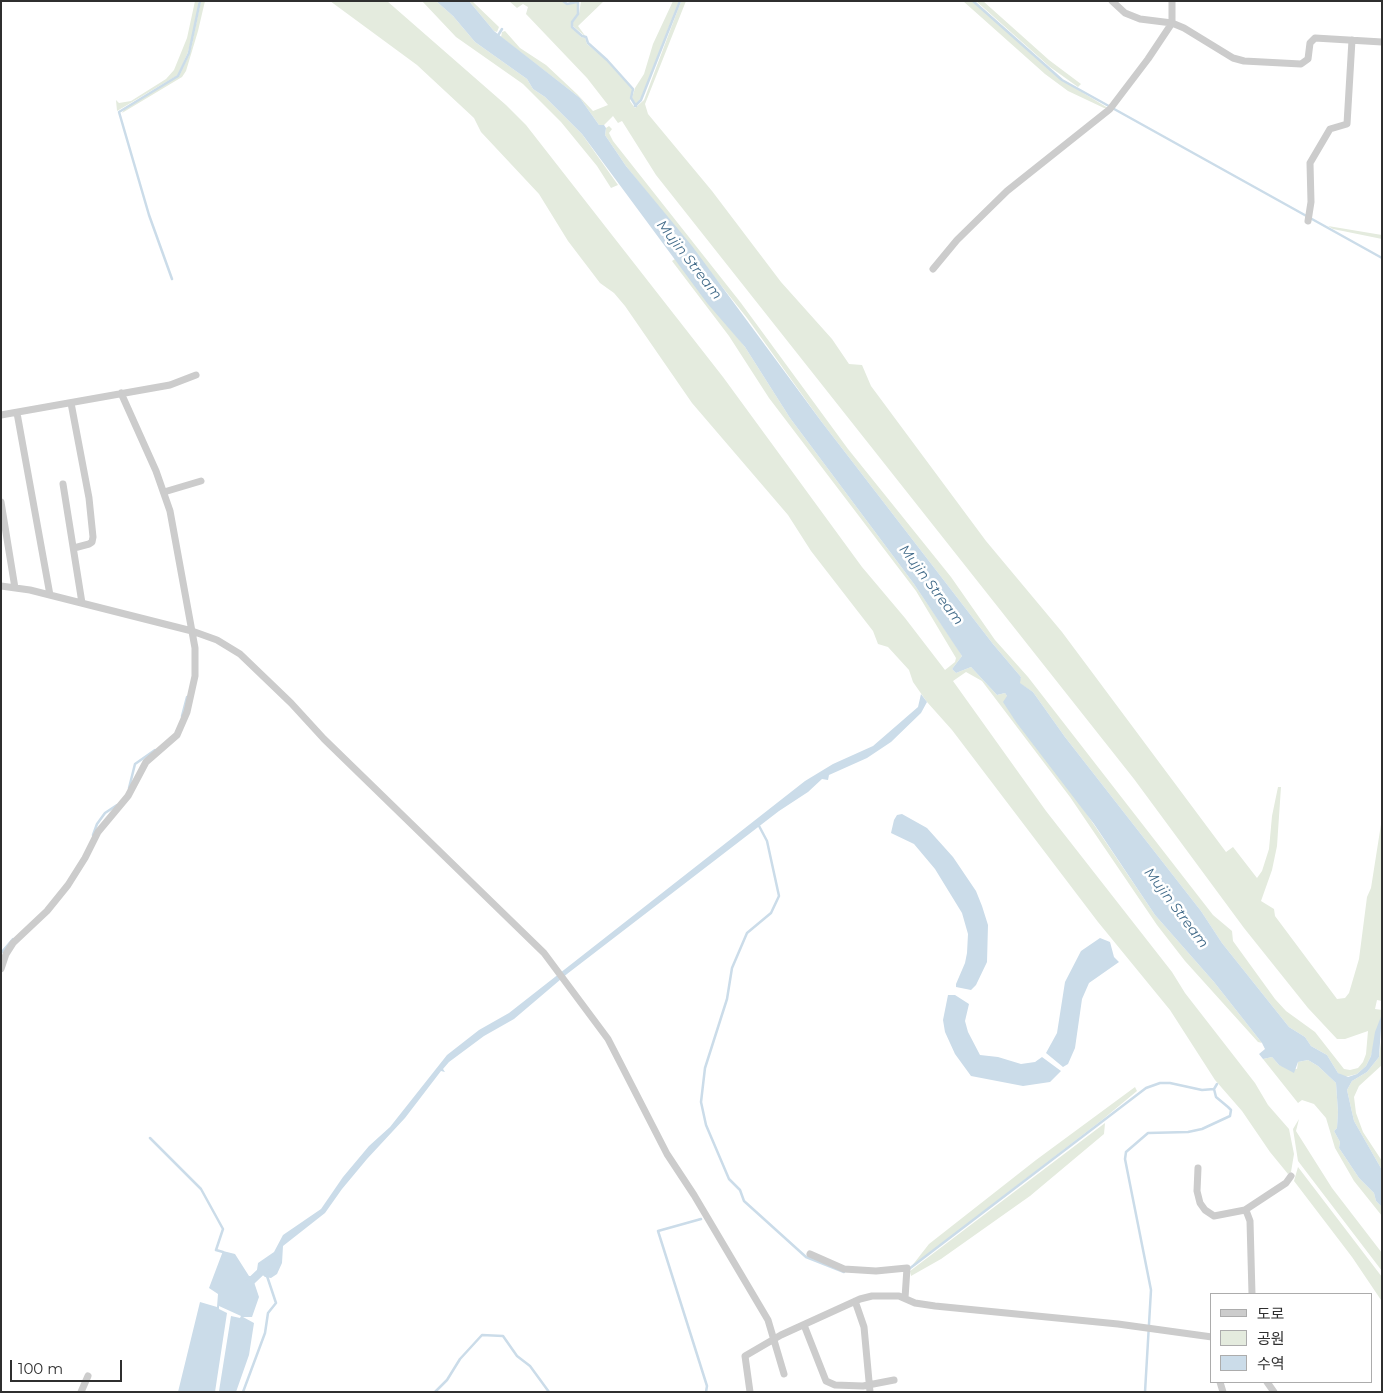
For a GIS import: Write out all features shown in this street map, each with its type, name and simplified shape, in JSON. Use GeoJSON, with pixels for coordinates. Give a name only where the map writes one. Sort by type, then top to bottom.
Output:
{"type":"FeatureCollection","features":[{"type":"Feature","properties":{"kind":"street"},"geometry":{"type":"LineString","coordinates":[[1112,1],[1125,13],[1140,19],[1172,23],[1184,28],[1233,58],[1244,61],[1301,64],[1308,59],[1310,43],[1315,38],[1382,42]]}},
{"type":"Feature","properties":{"kind":"street"},"geometry":{"type":"LineString","coordinates":[[933,270],[957,240],[1007,191],[1112,107],[1172,23],[1172,1]]}},
{"type":"Feature","properties":{"kind":"street"},"geometry":{"type":"LineString","coordinates":[[1308,217],[1310,163],[1330,129],[1348,124],[1352,40]]}},
{"type":"Feature","properties":{"kind":"street"},"geometry":{"type":"LineString","coordinates":[[1,415],[170,385],[196,375]]}},
{"type":"Feature","properties":{"kind":"street"},"geometry":{"type":"LineString","coordinates":[[1,969],[6,954],[13,943],[47,911],[68,885],[98,832],[128,796],[146,762],[171,742],[182,726],[195,676],[197,662],[170,511],[164,492],[121,393]]}},
{"type":"Feature","properties":{"kind":"street"},"geometry":{"type":"LineString","coordinates":[[71,403],[89,498],[93,537],[92,542],[89,544],[74,548]]}},
{"type":"Feature","properties":{"kind":"street"},"geometry":{"type":"LineString","coordinates":[[17,413],[50,595]]}},
{"type":"Feature","properties":{"kind":"street"},"geometry":{"type":"LineString","coordinates":[[164,492],[202,481]]}},
{"type":"Feature","properties":{"kind":"street"},"geometry":{"type":"LineString","coordinates":[[63,484],[82,603]]}},
{"type":"Feature","properties":{"kind":"street"},"geometry":{"type":"LineString","coordinates":[[1,502],[15,588]]}},
{"type":"Feature","properties":{"kind":"street"},"geometry":{"type":"LineString","coordinates":[[1,586],[50,595],[192,631],[217,640],[240,654],[264,675],[324,740],[544,953],[608,1038],[667,1154],[694,1195],[764,1312],[776,1339],[784,1374]]}},
{"type":"Feature","properties":{"kind":"street"},"geometry":{"type":"LineString","coordinates":[[1198,1168],[1197,1191],[1200,1203],[1205,1210],[1214,1216],[1222,1216],[1245,1210],[1286,1184],[1291,1176]]}},
{"type":"Feature","properties":{"kind":"street"},"geometry":{"type":"LineString","coordinates":[[1245,1210],[1250,1221],[1252,1293]]}},
{"type":"Feature","properties":{"kind":"street"},"geometry":{"type":"LineString","coordinates":[[810,1254],[844,1269],[908,1270],[905,1298]]}},
{"type":"Feature","properties":{"kind":"street"},"geometry":{"type":"LineString","coordinates":[[750,1392],[745,1356],[804,1325],[855,1301],[872,1296],[905,1298],[915,1303],[935,1306],[1149,1328],[1210,1337]]}},
{"type":"Feature","properties":{"kind":"street"},"geometry":{"type":"LineString","coordinates":[[855,1301],[864,1327],[870,1389]]}},
{"type":"Feature","properties":{"kind":"street"},"geometry":{"type":"LineString","coordinates":[[804,1325],[826,1381],[842,1386],[870,1389],[894,1380]]}},
{"type":"Feature","properties":{"kind":"street"},"geometry":{"type":"LineString","coordinates":[[81,1392],[88,1376]]}},
{"type":"Feature","properties":{"kind":"green space"},"geometry":{"type":"Polygon","coordinates":[[[195,1],[200,3],[195,25],[188,52],[178,75],[117,111],[116,100],[119,103],[131,101],[166,79],[174,70],[187,38],[195,1]]]}},
{"type":"Feature","properties":{"kind":"green space"},"geometry":{"type":"Polygon","coordinates":[[[201,1],[205,1],[198,31],[186,71],[182,77],[122,113],[126,107],[179,76],[190,53],[201,1]]]}},
{"type":"Feature","properties":{"kind":"green space"},"geometry":{"type":"Polygon","coordinates":[[[330,1],[387,1],[506,105],[526,125],[723,377],[862,567],[945,670],[955,662],[956,658],[916,591],[769,398],[729,336],[672,261],[675,259],[745,347],[790,418],[914,584],[958,649],[962,656],[952,669],[956,673],[971,667],[997,695],[1005,693],[1155,915],[1214,982],[1262,1043],[1258,1042],[1185,961],[1157,925],[1070,797],[982,681],[966,672],[953,681],[1046,811],[1172,972],[1185,993],[1255,1083],[1268,1105],[1289,1129],[1294,1154],[1291,1172],[1288,1174],[1270,1152],[1242,1111],[1215,1080],[1170,1010],[1098,922],[952,730],[927,702],[913,682],[909,670],[888,647],[878,644],[873,631],[811,551],[788,515],[692,403],[625,306],[614,293],[600,283],[568,241],[539,194],[481,132],[474,118],[417,65],[330,1]]]}},
{"type":"Feature","properties":{"kind":"green space"},"geometry":{"type":"Polygon","coordinates":[[[422,1],[436,1],[453,16],[475,42],[527,79],[533,89],[545,97],[582,134],[618,185],[611,188],[597,166],[561,122],[523,84],[456,37],[422,1]]]}},
{"type":"Feature","properties":{"kind":"green space"},"geometry":{"type":"Polygon","coordinates":[[[469,1],[472,1],[499,27],[497,32],[494,31],[469,1]]]}},
{"type":"Feature","properties":{"kind":"green space"},"geometry":{"type":"Polygon","coordinates":[[[509,1],[563,1],[567,4],[578,3],[578,13],[571,22],[572,27],[581,37],[585,38],[587,44],[606,60],[632,89],[630,101],[635,108],[644,100],[680,4],[682,1],[686,1],[645,104],[648,114],[712,191],[781,282],[832,339],[849,364],[862,365],[871,386],[986,541],[1062,632],[1226,852],[1233,847],[1257,878],[1262,871],[1269,849],[1272,816],[1278,787],[1281,787],[1277,846],[1272,870],[1261,901],[1274,909],[1275,916],[1337,999],[1345,998],[1349,993],[1359,959],[1367,897],[1371,888],[1382,818],[1382,1001],[1377,1000],[1375,1009],[1382,1010],[1382,1014],[1371,1056],[1366,1066],[1357,1074],[1345,1077],[1338,1073],[1327,1055],[1311,1046],[1305,1037],[1289,1027],[1222,943],[1201,911],[1065,737],[1033,692],[1019,683],[1021,677],[993,644],[821,421],[747,318],[626,166],[605,135],[606,128],[609,126],[612,129],[609,133],[613,141],[741,303],[848,449],[951,577],[995,640],[1028,677],[1213,915],[1232,931],[1233,941],[1275,999],[1286,1011],[1315,1032],[1344,1069],[1358,1068],[1363,1062],[1366,1054],[1368,1031],[1345,1039],[1337,1039],[1308,1008],[1244,928],[1134,779],[656,175],[622,121],[618,123],[613,116],[604,125],[599,125],[580,98],[501,37],[502,32],[505,31],[520,48],[546,65],[577,94],[593,111],[608,105],[587,78],[526,14],[528,7],[523,4],[517,8],[509,1]]]}},
{"type":"Feature","properties":{"kind":"green space"},"geometry":{"type":"Polygon","coordinates":[[[581,1],[604,1],[578,26],[586,37],[573,26],[573,22],[579,14],[581,1]]]}},
{"type":"Feature","properties":{"kind":"green space"},"geometry":{"type":"Polygon","coordinates":[[[673,1],[679,1],[641,98],[636,104],[632,98],[635,88],[644,74],[653,44],[673,1]]]}},
{"type":"Feature","properties":{"kind":"green space"},"geometry":{"type":"Polygon","coordinates":[[[963,1],[972,1],[1062,80],[1108,108],[1104,108],[1068,91],[1045,74],[963,1]]]}},
{"type":"Feature","properties":{"kind":"green space"},"geometry":{"type":"Polygon","coordinates":[[[976,1],[983,1],[1049,60],[1081,84],[1078,87],[1050,67],[976,1]]]}},
{"type":"Feature","properties":{"kind":"green space"},"geometry":{"type":"Polygon","coordinates":[[[1328,226],[1382,235],[1382,239],[1333,229],[1328,226]]]}},
{"type":"Feature","properties":{"kind":"green space"},"geometry":{"type":"Polygon","coordinates":[[[1382,1033],[1382,1065],[1359,1086],[1354,1097],[1356,1113],[1363,1132],[1382,1161],[1382,1170],[1354,1121],[1347,1090],[1352,1081],[1367,1072],[1379,1057],[1382,1033]]]}},
{"type":"Feature","properties":{"kind":"green space"},"geometry":{"type":"Polygon","coordinates":[[[1272,1057],[1279,1065],[1297,1069],[1298,1062],[1308,1060],[1318,1066],[1336,1083],[1338,1112],[1337,1128],[1334,1131],[1340,1142],[1339,1148],[1359,1178],[1374,1193],[1376,1201],[1382,1207],[1382,1216],[1354,1181],[1335,1148],[1326,1118],[1314,1104],[1302,1100],[1298,1103],[1263,1059],[1272,1057]]]}},
{"type":"Feature","properties":{"kind":"green space"},"geometry":{"type":"Polygon","coordinates":[[[1135,1087],[1137,1091],[1102,1120],[911,1267],[929,1244],[1036,1160],[1135,1087]]]}},
{"type":"Feature","properties":{"kind":"green space"},"geometry":{"type":"Polygon","coordinates":[[[1299,1119],[1296,1131],[1332,1188],[1382,1253],[1382,1271],[1298,1161],[1293,1129],[1299,1119]]]}},
{"type":"Feature","properties":{"kind":"green space"},"geometry":{"type":"Polygon","coordinates":[[[1105,1123],[1104,1134],[1030,1196],[941,1259],[911,1276],[910,1271],[1105,1123]]]}},
{"type":"Feature","properties":{"kind":"green space"},"geometry":{"type":"Polygon","coordinates":[[[1298,1167],[1382,1277],[1381,1300],[1352,1257],[1294,1181],[1298,1167]]]}},
{"type":"Feature","properties":{"kind":"water","name":"Mujin Stream"},"geometry":{"type":"Polygon","coordinates":[[[436,1],[469,1],[494,31],[580,98],[599,125],[604,125],[606,128],[605,135],[626,166],[692,246],[821,421],[993,644],[1021,677],[1020,683],[1033,692],[1065,737],[1201,911],[1222,943],[1289,1027],[1305,1037],[1311,1046],[1327,1055],[1338,1073],[1348,1077],[1357,1074],[1366,1066],[1371,1056],[1375,1032],[1382,1014],[1379,1057],[1367,1072],[1352,1081],[1347,1090],[1354,1121],[1382,1170],[1382,1207],[1376,1201],[1374,1193],[1359,1178],[1339,1148],[1340,1142],[1334,1131],[1337,1128],[1338,1112],[1336,1083],[1318,1066],[1308,1060],[1298,1062],[1294,1073],[1279,1065],[1272,1057],[1263,1059],[1259,1054],[1265,1049],[1262,1043],[1214,982],[1155,915],[1094,824],[1016,722],[1003,702],[1007,696],[1005,693],[997,695],[971,667],[956,673],[952,669],[962,656],[914,584],[790,418],[745,347],[707,303],[582,134],[545,97],[533,89],[527,79],[475,42],[453,16],[436,1]]]}},
{"type":"Feature","properties":{"kind":"water"},"geometry":{"type":"Polygon","coordinates":[[[921,694],[927,702],[921,713],[891,742],[867,758],[829,775],[828,780],[822,779],[808,792],[779,811],[567,974],[514,1019],[484,1036],[449,1062],[443,1069],[445,1072],[441,1071],[405,1118],[342,1189],[325,1213],[283,1246],[282,1263],[277,1274],[271,1278],[265,1277],[257,1270],[258,1263],[274,1252],[283,1235],[321,1209],[343,1177],[369,1146],[390,1127],[447,1055],[479,1030],[509,1013],[805,781],[833,764],[873,746],[918,707],[921,694]]]}},
{"type":"Feature","properties":{"kind":"water"},"geometry":{"type":"Polygon","coordinates":[[[902,814],[927,828],[953,857],[976,891],[982,906],[988,925],[987,962],[976,985],[971,990],[956,987],[967,953],[968,934],[962,913],[935,869],[914,844],[891,833],[894,820],[897,815],[902,814]]]}},
{"type":"Feature","properties":{"kind":"water"},"geometry":{"type":"Polygon","coordinates":[[[1100,938],[1110,942],[1114,957],[1119,962],[1089,983],[1082,999],[1075,1048],[1068,1064],[1063,1067],[1046,1053],[1057,1033],[1065,982],[1081,951],[1100,938]]]}},
{"type":"Feature","properties":{"kind":"water"},"geometry":{"type":"Polygon","coordinates":[[[948,995],[955,995],[969,1004],[965,1021],[968,1032],[980,1055],[998,1057],[1021,1064],[1035,1062],[1042,1057],[1061,1071],[1050,1082],[1023,1086],[971,1076],[955,1054],[945,1032],[943,1020],[948,995]]]}},
{"type":"Feature","properties":{"kind":"water"},"geometry":{"type":"Polygon","coordinates":[[[223,1251],[235,1254],[249,1276],[252,1276],[259,1297],[252,1317],[243,1317],[254,1323],[249,1355],[236,1392],[219,1391],[231,1316],[240,1318],[241,1316],[219,1306],[219,1309],[227,1313],[215,1392],[178,1392],[200,1302],[217,1307],[218,1294],[209,1288],[223,1251]]]}},
{"type":"Feature","properties":{"kind":"waterway"},"geometry":{"type":"LineString","coordinates":[[172,279],[149,215],[119,112],[178,76],[189,53],[200,1]]}},
{"type":"Feature","properties":{"kind":"waterway"},"geometry":{"type":"LineString","coordinates":[[563,1],[567,4],[577,2]]}},
{"type":"Feature","properties":{"kind":"waterway"},"geometry":{"type":"LineString","coordinates":[[635,106],[641,100],[680,1]]}},
{"type":"Feature","properties":{"kind":"waterway"},"geometry":{"type":"LineString","coordinates":[[973,1],[1062,80],[1382,258]]}},
{"type":"Feature","properties":{"kind":"waterway"},"geometry":{"type":"LineString","coordinates":[[578,2],[578,14],[572,22],[572,27],[582,36],[586,37],[588,43],[607,60],[633,89],[631,98],[636,106]]}},
{"type":"Feature","properties":{"kind":"waterway"},"geometry":{"type":"LineString","coordinates":[[497,37],[502,29]]}},
{"type":"Feature","properties":{"kind":"waterway"},"geometry":{"type":"LineString","coordinates":[[182,716],[187,697]]}},
{"type":"Feature","properties":{"kind":"waterway"},"geometry":{"type":"LineString","coordinates":[[129,788],[135,764],[155,750]]}},
{"type":"Feature","properties":{"kind":"waterway"},"geometry":{"type":"LineString","coordinates":[[93,835],[97,824],[105,813],[117,805]]}},
{"type":"Feature","properties":{"kind":"waterway"},"geometry":{"type":"LineString","coordinates":[[758,824],[767,841],[779,896],[771,913],[747,933],[732,968],[727,999],[705,1068],[701,1102],[706,1125],[729,1179],[740,1190],[744,1201],[806,1257],[844,1272]]}},
{"type":"Feature","properties":{"kind":"waterway"},"geometry":{"type":"LineString","coordinates":[[1,953],[13,939]]}},
{"type":"Feature","properties":{"kind":"waterway"},"geometry":{"type":"LineString","coordinates":[[909,1269],[1146,1088],[1160,1083],[1170,1083],[1202,1090],[1214,1089]]}},
{"type":"Feature","properties":{"kind":"waterway"},"geometry":{"type":"LineString","coordinates":[[1145,1392],[1151,1290],[1125,1159],[1126,1152],[1148,1133],[1188,1132],[1202,1129],[1230,1116],[1231,1110],[1216,1097],[1214,1089],[1217,1084]]}},
{"type":"Feature","properties":{"kind":"waterway"},"geometry":{"type":"LineString","coordinates":[[150,1138],[201,1189],[223,1229],[216,1250],[223,1252]]}},
{"type":"Feature","properties":{"kind":"waterway"},"geometry":{"type":"LineString","coordinates":[[701,1219],[658,1231],[707,1386],[706,1392]]}},
{"type":"Feature","properties":{"kind":"waterway"},"geometry":{"type":"LineString","coordinates":[[248,1284],[268,1265]]}},
{"type":"Feature","properties":{"kind":"waterway"},"geometry":{"type":"LineString","coordinates":[[243,1392],[265,1333],[268,1313],[276,1303],[267,1276]]}},
{"type":"Feature","properties":{"kind":"waterway"},"geometry":{"type":"LineString","coordinates":[[435,1392],[447,1380],[460,1359],[482,1335],[503,1336],[517,1356],[530,1366],[549,1392]]}}]}
